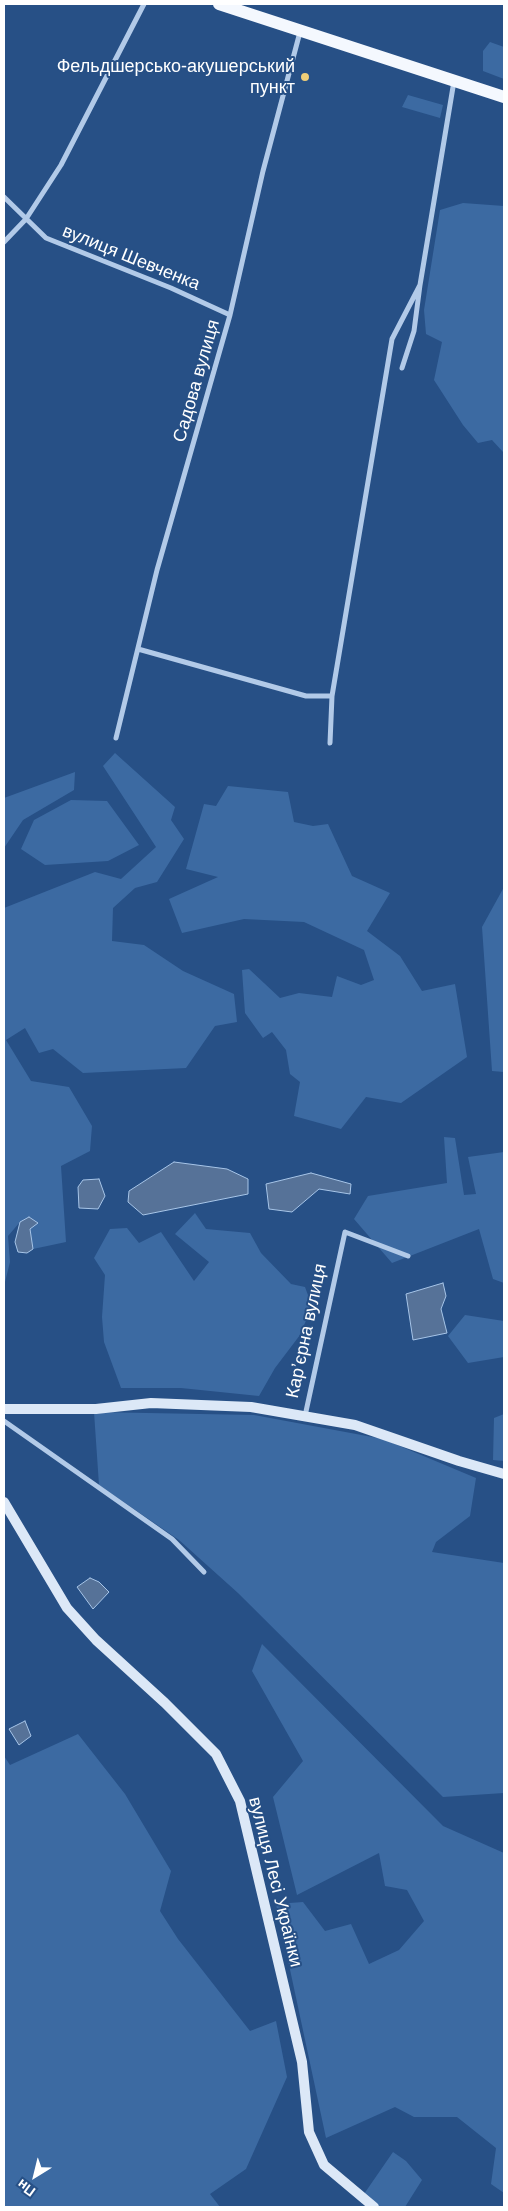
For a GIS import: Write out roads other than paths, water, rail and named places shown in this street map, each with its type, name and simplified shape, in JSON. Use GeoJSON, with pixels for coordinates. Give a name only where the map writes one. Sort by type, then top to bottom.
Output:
{"type":"FeatureCollection","features":[{"type":"Feature","properties":{"kind":"main road"},"geometry":{"type":"LineString","coordinates":[[219,4],[504,97]]}},
{"type":"Feature","properties":{"kind":"street"},"geometry":{"type":"LineString","coordinates":[[4,242],[26,219],[61,164],[144,4]]}},
{"type":"Feature","properties":{"kind":"street","name":"Садова вулиця"},"geometry":{"type":"LineString","coordinates":[[116,738],[157,570],[230,315],[263,171],[300,30]]}},
{"type":"Feature","properties":{"kind":"street"},"geometry":{"type":"LineString","coordinates":[[402,368],[414,331],[454,81]]}},
{"type":"Feature","properties":{"kind":"street"},"geometry":{"type":"LineString","coordinates":[[4,197],[26,219]]}},
{"type":"Feature","properties":{"kind":"street","name":"вулиця Шевченка"},"geometry":{"type":"LineString","coordinates":[[26,219],[46,238],[171,288],[230,315]]}},
{"type":"Feature","properties":{"kind":"street"},"geometry":{"type":"LineString","coordinates":[[4,238],[10,235]]}},
{"type":"Feature","properties":{"kind":"street"},"geometry":{"type":"LineString","coordinates":[[330,743],[332,696],[392,339],[420,285]]}},
{"type":"Feature","properties":{"kind":"street"},"geometry":{"type":"LineString","coordinates":[[138,649],[306,696],[332,696]]}},
{"type":"Feature","properties":{"kind":"street","name":"Карʼєрна вулиця"},"geometry":{"type":"LineString","coordinates":[[408,1256],[345,1232],[305,1416],[355,1425],[459,1461],[504,1474]]}},
{"type":"Feature","properties":{"kind":"street"},"geometry":{"type":"LineString","coordinates":[[4,1409],[87,1409],[160,1404],[252,1407],[305,1416]]}},
{"type":"Feature","properties":{"kind":"street"},"geometry":{"type":"LineString","coordinates":[[4,1422],[172,1539],[204,1572]]}},
{"type":"Feature","properties":{"kind":"street","name":"вулиця Лесі Українки"},"geometry":{"type":"LineString","coordinates":[[4,1502],[67,1608],[96,1640],[165,1703],[216,1754],[240,1801],[302,2062],[308,2132],[324,2165],[374,2207]]}},
{"type":"Feature","properties":{"kind":"place","name":"Фельдшерсько-акушерський пункт"},"geometry":{"type":"Point","coordinates":[305,77]}}]}
